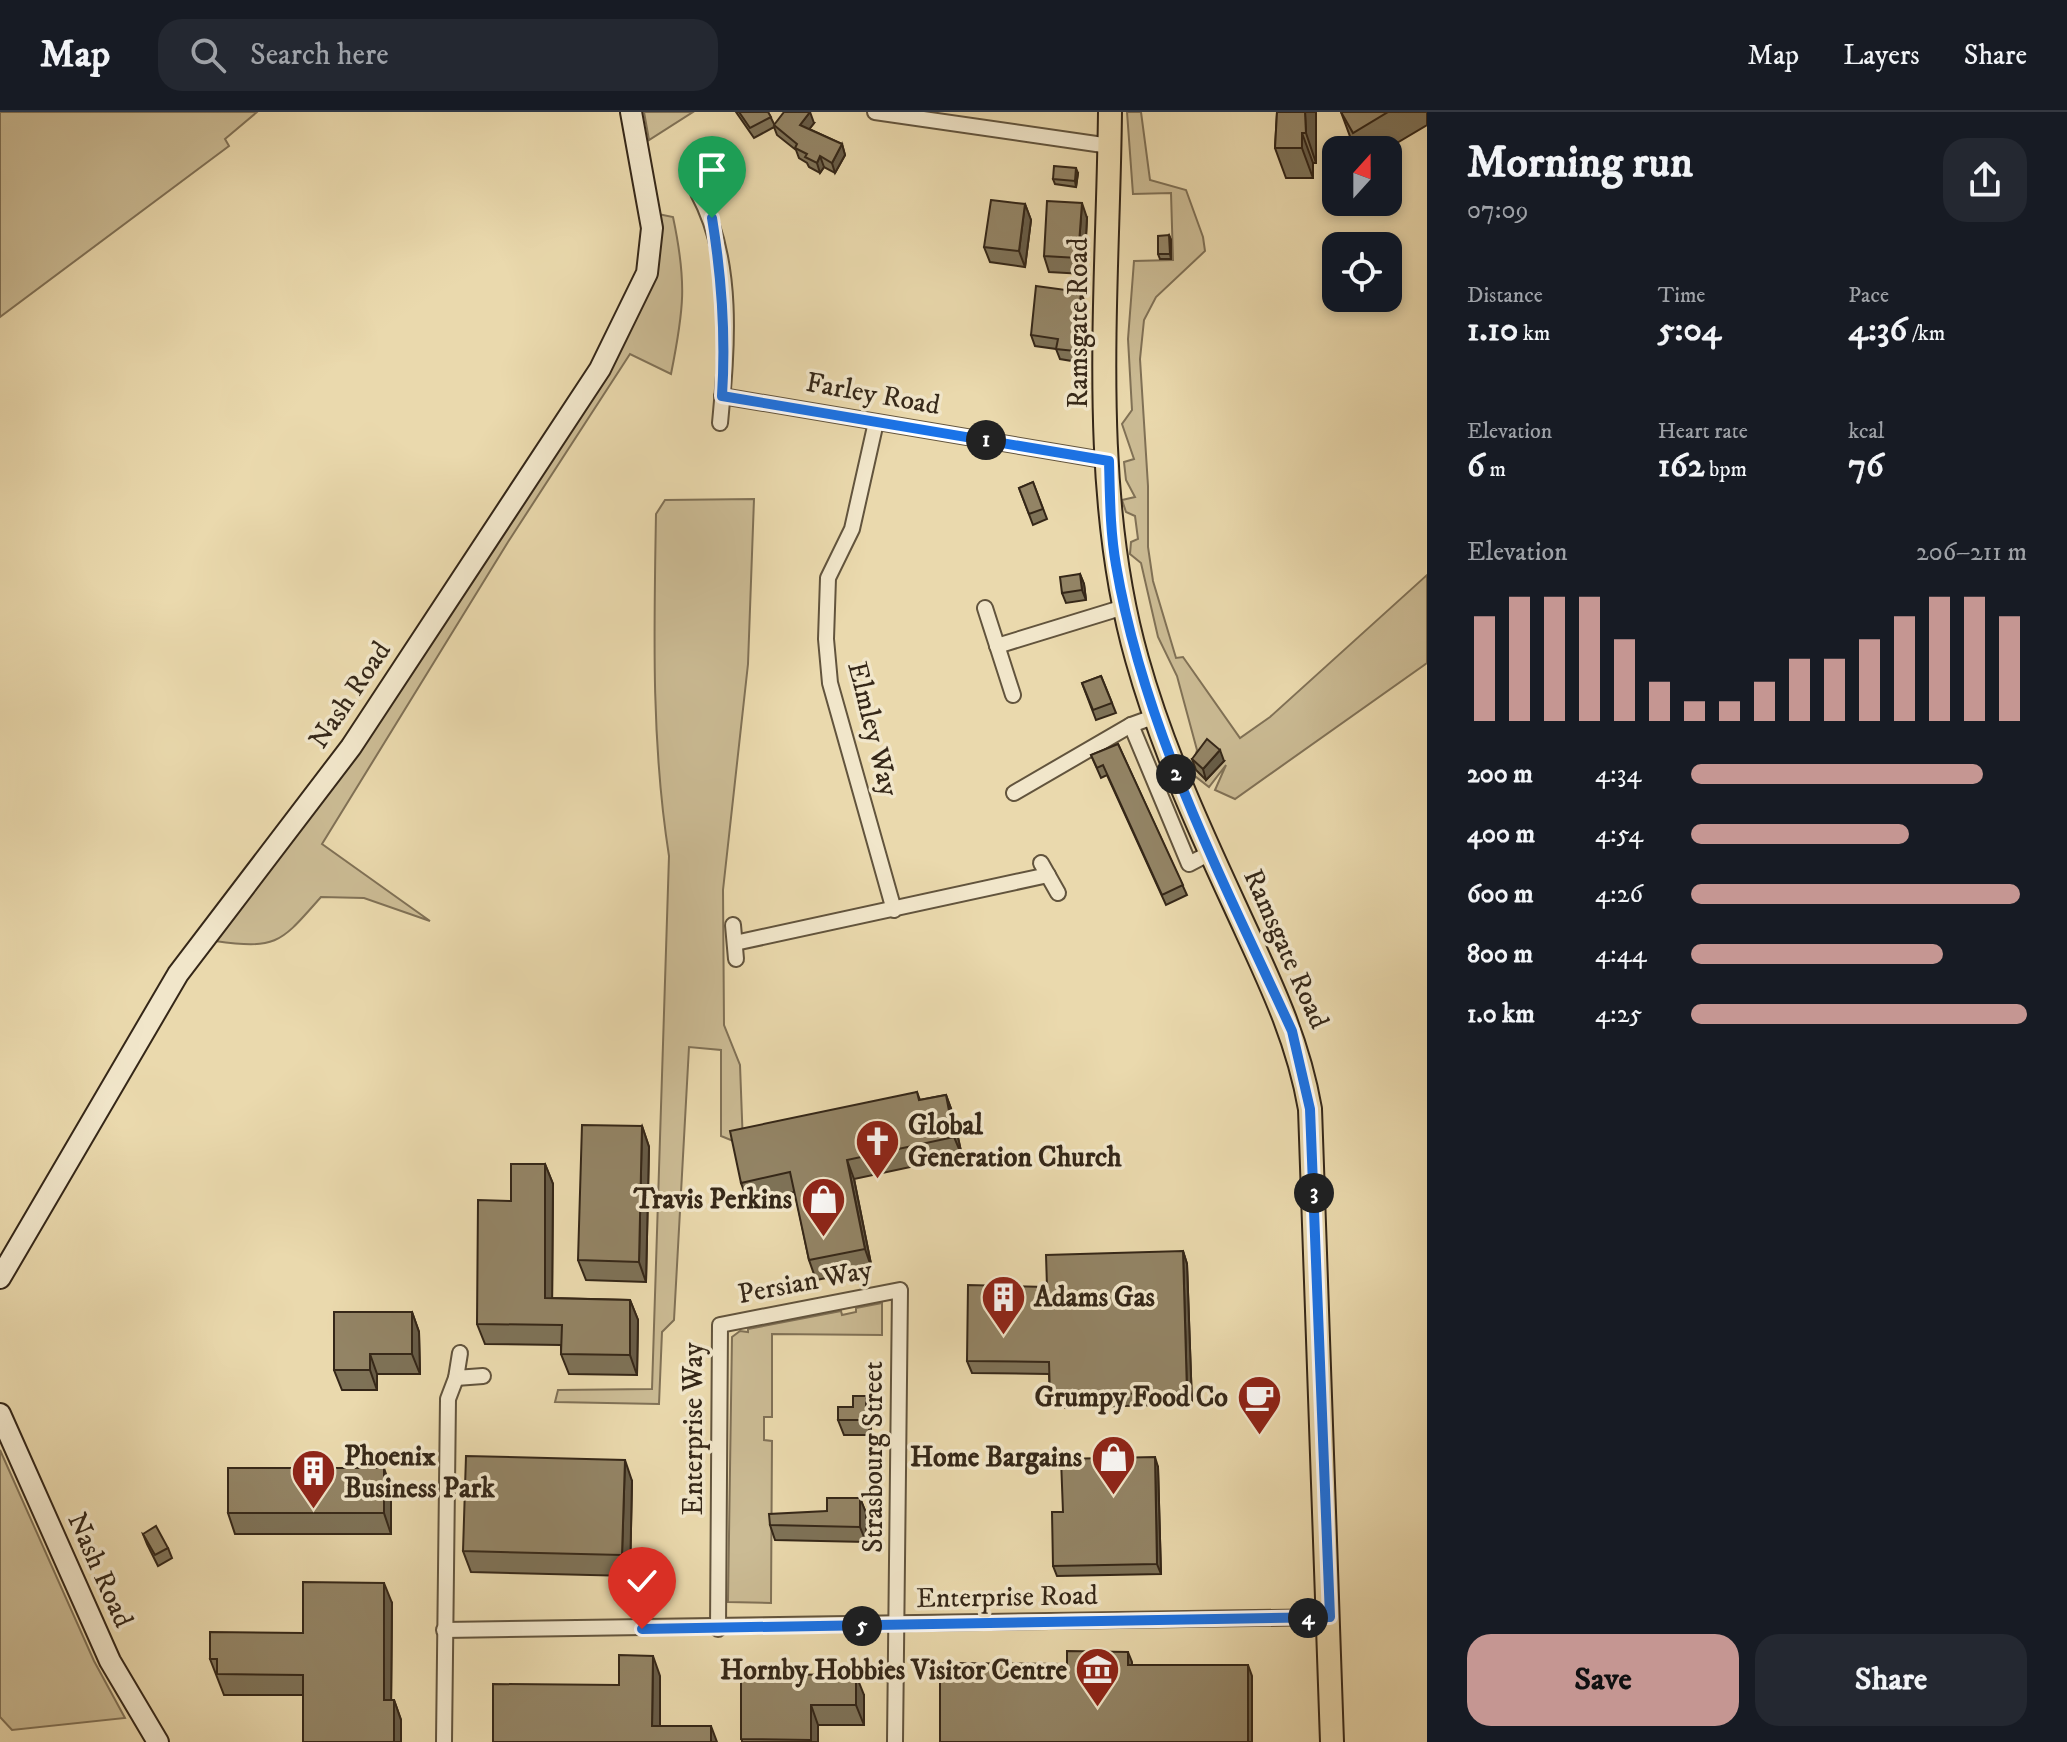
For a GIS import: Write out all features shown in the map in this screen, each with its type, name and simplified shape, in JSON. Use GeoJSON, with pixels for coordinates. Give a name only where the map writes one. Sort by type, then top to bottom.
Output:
{"type":"FeatureCollection","features":[{"type":"Feature","properties":{"kind":"main road","name":"Ramsgate Road"},"geometry":{"type":"LineString","coordinates":[[1110,112],[1109,461],[1111,524],[1124,607],[1156,716],[1210,853],[1292,1031],[1310,1109],[1332,1742]]}},
{"type":"Feature","properties":{"kind":"street","name":"Nash Road"},"geometry":{"type":"LineString","coordinates":[[0,1278],[178,974],[351,747],[600,369],[647,273],[652,228],[631,112]]}},
{"type":"Feature","properties":{"kind":"street"},"geometry":{"type":"LineString","coordinates":[[875,112],[1110,146]]}},
{"type":"Feature","properties":{"kind":"street"},"geometry":{"type":"LineString","coordinates":[[698,193],[712,218],[723,282],[726,337],[720,423]]}},
{"type":"Feature","properties":{"kind":"street","name":"Farley Road"},"geometry":{"type":"LineString","coordinates":[[722,396],[1109,461]]}},
{"type":"Feature","properties":{"kind":"street","name":"Elmley Way"},"geometry":{"type":"LineString","coordinates":[[876,422],[852,529],[828,578],[826,639],[830,683],[894,910]]}},
{"type":"Feature","properties":{"kind":"street"},"geometry":{"type":"LineString","coordinates":[[997,646],[1124,607]]}},
{"type":"Feature","properties":{"kind":"street"},"geometry":{"type":"LineString","coordinates":[[985,608],[1013,695]]}},
{"type":"Feature","properties":{"kind":"street"},"geometry":{"type":"LineString","coordinates":[[1014,793],[1131,725],[1156,716]]}},
{"type":"Feature","properties":{"kind":"street","name":"Ramsgate Road"},"geometry":{"type":"LineString","coordinates":[[1131,725],[1189,864],[1210,853]]}},
{"type":"Feature","properties":{"kind":"street"},"geometry":{"type":"LineString","coordinates":[[735,943],[894,910],[1045,869],[1058,893]]}},
{"type":"Feature","properties":{"kind":"street"},"geometry":{"type":"LineString","coordinates":[[733,925],[736,959]]}},
{"type":"Feature","properties":{"kind":"street","name":"Persian Way"},"geometry":{"type":"LineString","coordinates":[[720,1325],[900,1290]]}},
{"type":"Feature","properties":{"kind":"street","name":"Strasbourg Street"},"geometry":{"type":"LineString","coordinates":[[895,1742],[900,1290]]}},
{"type":"Feature","properties":{"kind":"street","name":"Enterprise Way"},"geometry":{"type":"LineString","coordinates":[[718,1629],[720,1325]]}},
{"type":"Feature","properties":{"kind":"street"},"geometry":{"type":"LineString","coordinates":[[444,1742],[448,1399],[456,1378],[460,1353]]}},
{"type":"Feature","properties":{"kind":"street"},"geometry":{"type":"LineString","coordinates":[[456,1378],[483,1376]]}},
{"type":"Feature","properties":{"kind":"street","name":"Nash Road"},"geometry":{"type":"LineString","coordinates":[[0,1414],[110,1661],[156,1741]]}},
{"type":"Feature","properties":{"kind":"street","name":"Enterprise Road"},"geometry":{"type":"LineString","coordinates":[[444,1630],[718,1629],[1330,1617]]}},
{"type":"Feature","properties":{"kind":"shaded area"},"geometry":{"type":"Polygon","coordinates":[[[0,112],[257,112],[225,139],[229,146],[0,317],[0,112]]]}},
{"type":"Feature","properties":{"kind":"shaded area"},"geometry":{"type":"Polygon","coordinates":[[[644,112],[693,112],[649,140],[644,112]]]}},
{"type":"Feature","properties":{"kind":"shaded area"},"geometry":{"type":"Polygon","coordinates":[[[1127,112],[1141,112],[1150,180],[1186,190],[1205,251],[1156,297],[1144,320],[1140,359],[1148,486],[1148,547],[1153,581],[1176,658],[1183,657],[1240,738],[1270,717],[1427,575],[1427,663],[1235,799],[1215,790],[1226,765],[1209,787],[1191,773],[1197,750],[1177,676],[1158,637],[1141,563],[1130,554],[1131,542],[1138,539],[1135,516],[1126,512],[1122,500],[1135,497],[1126,480],[1124,462],[1134,459],[1122,424],[1132,410],[1128,339],[1134,261],[1173,260],[1171,193],[1133,194],[1127,112]]]}},
{"type":"Feature","properties":{"kind":"shaded area"},"geometry":{"type":"Polygon","coordinates":[[[658,214],[673,217],[682,279],[679,331],[671,374],[630,354],[508,542],[322,844],[430,921],[364,898],[321,897],[277,939],[253,944],[215,941],[622,345],[658,214]]]}},
{"type":"Feature","properties":{"kind":"shaded area"},"geometry":{"type":"Polygon","coordinates":[[[754,499],[748,664],[723,890],[724,1025],[740,1065],[743,1145],[721,1136],[721,1050],[689,1047],[674,1320],[662,1332],[659,1404],[555,1402],[558,1390],[652,1389],[669,856],[656,728],[656,514],[665,500],[754,499]]]}},
{"type":"Feature","properties":{"kind":"shaded area"},"geometry":{"type":"Polygon","coordinates":[[[882,1303],[882,1335],[772,1334],[772,1417],[764,1417],[764,1440],[772,1441],[771,1603],[728,1602],[732,1337],[740,1331],[748,1332],[748,1329],[841,1311],[842,1315],[856,1312],[856,1308],[882,1303]]]}},
{"type":"Feature","properties":{"kind":"shaded area"},"geometry":{"type":"Polygon","coordinates":[[[0,1450],[94,1661],[125,1718],[12,1730],[0,1717],[0,1450]]]}},
{"type":"Feature","properties":{"kind":"building"},"geometry":{"type":"Polygon","coordinates":[[[739,112],[768,112],[771,117],[750,128],[739,112]]]}},
{"type":"Feature","properties":{"kind":"building"},"geometry":{"type":"Polygon","coordinates":[[[784,112],[810,112],[800,125],[842,144],[832,163],[820,156],[817,163],[795,148],[797,144],[774,125],[784,112]]]}},
{"type":"Feature","properties":{"kind":"building"},"geometry":{"type":"Polygon","coordinates":[[[1277,112],[1305,112],[1306,133],[1302,133],[1302,148],[1275,148],[1277,112]]]}},
{"type":"Feature","properties":{"kind":"building"},"geometry":{"type":"Polygon","coordinates":[[[1341,112],[1388,112],[1353,133],[1341,112]]]}},
{"type":"Feature","properties":{"kind":"building"},"geometry":{"type":"Polygon","coordinates":[[[1054,166],[1076,168],[1075,181],[1053,179],[1054,166]]]}},
{"type":"Feature","properties":{"kind":"building"},"geometry":{"type":"Polygon","coordinates":[[[991,200],[1025,204],[1019,251],[984,247],[991,200]]]}},
{"type":"Feature","properties":{"kind":"building"},"geometry":{"type":"Polygon","coordinates":[[[1047,201],[1082,203],[1078,258],[1044,256],[1047,201]]]}},
{"type":"Feature","properties":{"kind":"building"},"geometry":{"type":"Polygon","coordinates":[[[1169,235],[1170,254],[1158,254],[1158,236],[1169,235]]]}},
{"type":"Feature","properties":{"kind":"building"},"geometry":{"type":"Polygon","coordinates":[[[1036,286],[1081,292],[1075,351],[1056,349],[1058,339],[1031,335],[1036,286]]]}},
{"type":"Feature","properties":{"kind":"building"},"geometry":{"type":"Polygon","coordinates":[[[1033,482],[1043,509],[1029,514],[1019,488],[1033,482]]]}},
{"type":"Feature","properties":{"kind":"building"},"geometry":{"type":"Polygon","coordinates":[[[1080,574],[1082,590],[1062,593],[1060,577],[1080,574]]]}},
{"type":"Feature","properties":{"kind":"building"},"geometry":{"type":"Polygon","coordinates":[[[1101,676],[1112,703],[1093,710],[1082,683],[1101,676]]]}},
{"type":"Feature","properties":{"kind":"building"},"geometry":{"type":"Polygon","coordinates":[[[1207,739],[1220,750],[1203,769],[1192,759],[1207,739]]]}},
{"type":"Feature","properties":{"kind":"building"},"geometry":{"type":"Polygon","coordinates":[[[1118,744],[1183,885],[1162,895],[1103,765],[1097,768],[1091,755],[1118,744]]]}},
{"type":"Feature","properties":{"kind":"building"},"geometry":{"type":"Polygon","coordinates":[[[917,1092],[919,1100],[946,1095],[954,1137],[847,1160],[865,1249],[809,1260],[790,1172],[741,1183],[730,1131],[917,1092]]]}},
{"type":"Feature","properties":{"kind":"building"},"geometry":{"type":"Polygon","coordinates":[[[582,1125],[642,1126],[639,1262],[578,1260],[582,1125]]]}},
{"type":"Feature","properties":{"kind":"building"},"geometry":{"type":"Polygon","coordinates":[[[511,1164],[545,1164],[545,1298],[630,1300],[630,1355],[561,1354],[562,1325],[477,1324],[478,1200],[511,1201],[511,1164]]]}},
{"type":"Feature","properties":{"kind":"building"},"geometry":{"type":"Polygon","coordinates":[[[1183,1251],[1187,1392],[1050,1396],[1049,1362],[967,1361],[968,1285],[1047,1287],[1046,1255],[1183,1251]]]}},
{"type":"Feature","properties":{"kind":"building"},"geometry":{"type":"Polygon","coordinates":[[[334,1312],[412,1312],[412,1354],[370,1354],[370,1370],[334,1370],[334,1312]]]}},
{"type":"Feature","properties":{"kind":"building"},"geometry":{"type":"Polygon","coordinates":[[[853,1396],[866,1396],[866,1420],[838,1420],[838,1407],[853,1407],[853,1396]]]}},
{"type":"Feature","properties":{"kind":"building"},"geometry":{"type":"Polygon","coordinates":[[[466,1456],[625,1460],[622,1555],[463,1551],[466,1456]]]}},
{"type":"Feature","properties":{"kind":"building","name":"Home Bargains"},"geometry":{"type":"Polygon","coordinates":[[[1155,1457],[1157,1564],[1053,1566],[1052,1512],[1063,1512],[1061,1459],[1155,1457]]]}},
{"type":"Feature","properties":{"kind":"building"},"geometry":{"type":"Polygon","coordinates":[[[228,1468],[384,1468],[384,1513],[228,1513],[228,1468]]]}},
{"type":"Feature","properties":{"kind":"building"},"geometry":{"type":"Polygon","coordinates":[[[827,1498],[860,1498],[860,1527],[770,1525],[769,1514],[827,1511],[827,1498]]]}},
{"type":"Feature","properties":{"kind":"building"},"geometry":{"type":"Polygon","coordinates":[[[156,1526],[168,1548],[155,1555],[143,1534],[156,1526]]]}},
{"type":"Feature","properties":{"kind":"building"},"geometry":{"type":"Polygon","coordinates":[[[303,1582],[384,1583],[384,1700],[394,1700],[394,1742],[303,1742],[303,1675],[217,1674],[217,1659],[210,1659],[210,1632],[303,1633],[303,1582]]]}},
{"type":"Feature","properties":{"kind":"building","name":"Hornby Hobbies Visitor Centre"},"geometry":{"type":"Polygon","coordinates":[[[1067,1651],[1128,1652],[1128,1665],[1248,1665],[1248,1742],[940,1742],[940,1663],[1067,1664],[1067,1651]]]}},
{"type":"Feature","properties":{"kind":"building"},"geometry":{"type":"Polygon","coordinates":[[[619,1655],[653,1656],[652,1726],[711,1726],[711,1742],[493,1742],[493,1684],[619,1685],[619,1655]]]}},
{"type":"Feature","properties":{"kind":"building"},"geometry":{"type":"Polygon","coordinates":[[[741,1674],[856,1675],[856,1705],[811,1705],[811,1740],[741,1739],[741,1674]]]}},
{"type":"Feature","properties":{"kind":"place","name":"Global Generation Church"},"geometry":{"type":"Point","coordinates":[877,1180]}},
{"type":"Feature","properties":{"kind":"place","name":"Travis Perkins"},"geometry":{"type":"Point","coordinates":[823,1238]}},
{"type":"Feature","properties":{"kind":"place","name":"Adams Gas"},"geometry":{"type":"Point","coordinates":[1003,1336]}},
{"type":"Feature","properties":{"kind":"place","name":"Grumpy Food Co"},"geometry":{"type":"Point","coordinates":[1259,1436]}},
{"type":"Feature","properties":{"kind":"place","name":"Home Bargains"},"geometry":{"type":"Point","coordinates":[1113,1496]}},
{"type":"Feature","properties":{"kind":"place","name":"Phoenix Business Park"},"geometry":{"type":"Point","coordinates":[313,1511]}},
{"type":"Feature","properties":{"kind":"place","name":"Hornby Hobbies Visitor Centre"},"geometry":{"type":"Point","coordinates":[1098,1709]}},
{"type":"Feature","properties":{"kind":"route"},"geometry":{"type":"LineString","coordinates":[[642,1629],[1330,1617],[1310,1109],[1303,1072],[1292,1031],[1179,781],[1137,659],[1115,563],[1109,461],[722,396],[726,337],[723,282],[712,218]]}}]}
